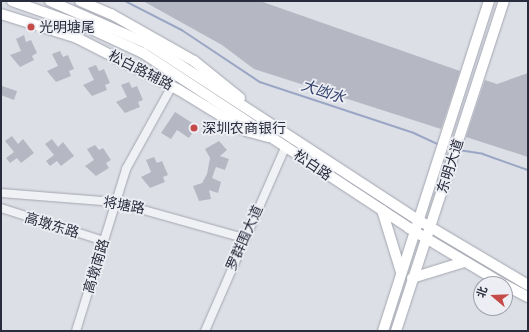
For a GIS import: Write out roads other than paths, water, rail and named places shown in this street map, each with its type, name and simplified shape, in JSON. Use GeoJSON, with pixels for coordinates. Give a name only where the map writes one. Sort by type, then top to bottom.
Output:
{"type":"FeatureCollection","features":[{"type":"Feature","properties":{"kind":"main road","name":"松白路"},"geometry":{"type":"LineString","coordinates":[[12,1],[82,25],[143,53],[382,210],[488,276]]}},
{"type":"Feature","properties":{"kind":"main road","name":"松白路"},"geometry":{"type":"LineString","coordinates":[[50,1],[148,44],[429,227],[528,285]]}},
{"type":"Feature","properties":{"kind":"main road"},"geometry":{"type":"LineString","coordinates":[[80,1],[111,14],[194,61],[232,88],[248,108]]}},
{"type":"Feature","properties":{"kind":"main road","name":"东明大道"},"geometry":{"type":"LineString","coordinates":[[383,331],[489,1]]}},
{"type":"Feature","properties":{"kind":"main road","name":"东明大道"},"geometry":{"type":"LineString","coordinates":[[396,331],[412,278],[504,1]]}},
{"type":"Feature","properties":{"kind":"main road","name":"松白路辅路"},"geometry":{"type":"LineString","coordinates":[[1,14],[78,38],[172,86],[246,131],[275,139]]}},
{"type":"Feature","properties":{"kind":"main road"},"geometry":{"type":"LineString","coordinates":[[382,210],[401,274]]}},
{"type":"Feature","properties":{"kind":"main road"},"geometry":{"type":"LineString","coordinates":[[412,278],[464,262]]}},
{"type":"Feature","properties":{"kind":"main road","name":"松白路"},"geometry":{"type":"LineString","coordinates":[[513,290],[528,297]]}},
{"type":"Feature","properties":{"kind":"street","name":"高墩南路"},"geometry":{"type":"LineString","coordinates":[[76,331],[115,202],[141,138],[172,86]]}},
{"type":"Feature","properties":{"kind":"street","name":"罗群围大道"},"geometry":{"type":"LineString","coordinates":[[205,331],[244,238],[286,146]]}},
{"type":"Feature","properties":{"kind":"street","name":"将塘路"},"geometry":{"type":"LineString","coordinates":[[1,194],[115,202],[244,238]]}},
{"type":"Feature","properties":{"kind":"street","name":"高墩东路"},"geometry":{"type":"LineString","coordinates":[[1,208],[104,241]]}},
{"type":"Feature","properties":{"kind":"waterway","name":"大凼水"},"geometry":{"type":"LineString","coordinates":[[125,1],[182,30],[260,82],[414,133],[438,144]]}},
{"type":"Feature","properties":{"kind":"waterway","name":"大凼水"},"geometry":{"type":"LineString","coordinates":[[459,150],[483,154],[528,170]]}},
{"type":"Feature","properties":{"kind":"place","name":"光明塘尾"},"geometry":{"type":"Point","coordinates":[31,27]}},
{"type":"Feature","properties":{"kind":"place","name":"深圳农商银行"},"geometry":{"type":"Point","coordinates":[194,128]}}]}
